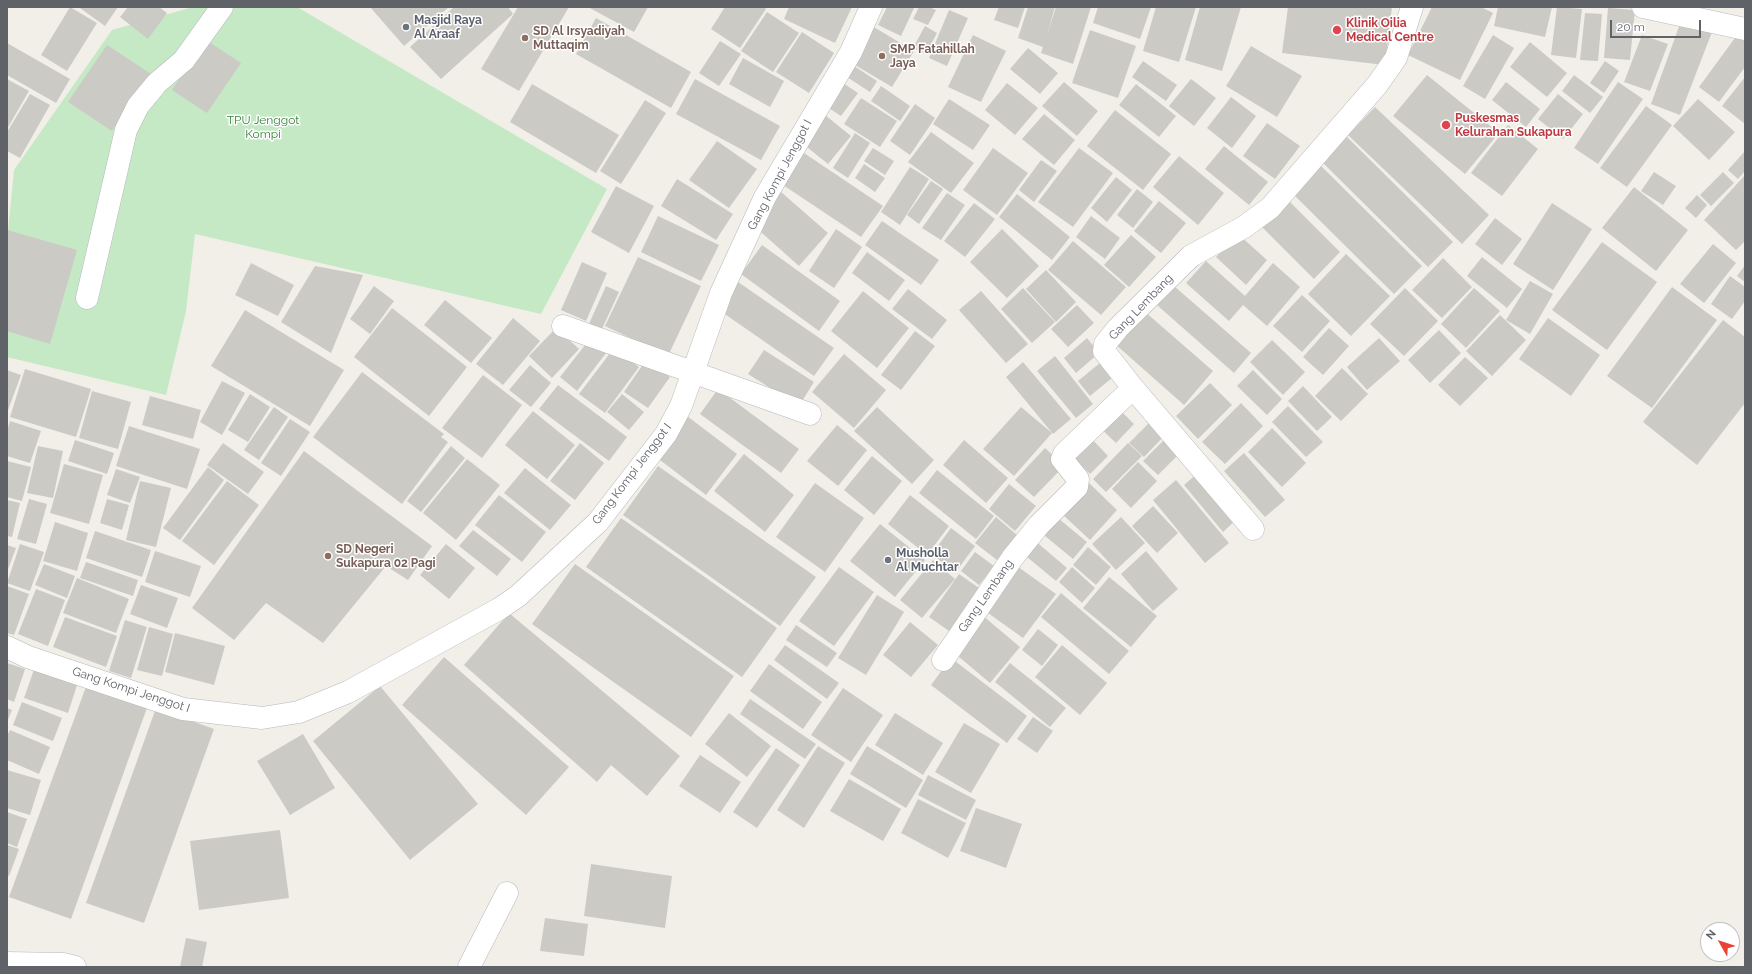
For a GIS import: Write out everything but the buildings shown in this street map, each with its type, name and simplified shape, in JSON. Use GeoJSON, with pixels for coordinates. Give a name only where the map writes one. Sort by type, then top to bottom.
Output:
{"type":"FeatureCollection","features":[{"type":"Feature","properties":{"kind":"street"},"geometry":{"type":"LineString","coordinates":[[87,298],[126,130],[130,119],[157,83],[184,60],[222,7]]}},
{"type":"Feature","properties":{"kind":"street","name":"Gang Kompi Jenggot I"},"geometry":{"type":"LineString","coordinates":[[7,647],[28,656],[183,709],[262,718],[299,712],[348,692],[498,609],[518,596],[598,522],[666,434],[681,406],[721,293],[765,197],[851,52],[871,7]]}},
{"type":"Feature","properties":{"kind":"street","name":"Gang Lembang"},"geometry":{"type":"LineString","coordinates":[[943,660],[1013,557],[1039,525],[1077,486],[1078,479],[1062,459],[1064,454],[1133,388],[1104,351],[1106,344],[1118,328],[1191,256],[1244,227],[1270,208],[1377,85],[1396,58],[1412,7]]}},
{"type":"Feature","properties":{"kind":"street"},"geometry":{"type":"LineString","coordinates":[[1643,7],[1745,29]]}},
{"type":"Feature","properties":{"kind":"street"},"geometry":{"type":"LineString","coordinates":[[563,326],[810,414]]}},
{"type":"Feature","properties":{"kind":"street"},"geometry":{"type":"LineString","coordinates":[[1133,388],[1252,529]]}},
{"type":"Feature","properties":{"kind":"street"},"geometry":{"type":"LineString","coordinates":[[469,967],[507,893]]}},
{"type":"Feature","properties":{"kind":"street"},"geometry":{"type":"LineString","coordinates":[[7,963],[63,964],[76,967]]}},
{"type":"Feature","properties":{"kind":"green space","name":"TPU Jenggot Kompi"},"geometry":{"type":"Polygon","coordinates":[[[193,7],[297,7],[607,189],[541,314],[195,234],[186,311],[166,395],[7,357],[7,242],[14,170],[112,30],[193,7]]]}},
{"type":"Feature","properties":{"kind":"place","name":"Masjid Raya Al Araaf"},"geometry":{"type":"Point","coordinates":[406,27]}},
{"type":"Feature","properties":{"kind":"place","name":"Klinik Oilia Medical Centre"},"geometry":{"type":"Point","coordinates":[1337,30]}},
{"type":"Feature","properties":{"kind":"place","name":"SD Al Irsyadiyah Muttaqim"},"geometry":{"type":"Point","coordinates":[525,38]}},
{"type":"Feature","properties":{"kind":"place","name":"SMP Fatahillah Jaya"},"geometry":{"type":"Point","coordinates":[882,56]}},
{"type":"Feature","properties":{"kind":"place","name":"Puskesmas Kelurahan Sukapura"},"geometry":{"type":"Point","coordinates":[1446,125]}},
{"type":"Feature","properties":{"kind":"place","name":"SD Negeri Sukapura 02 Pagi"},"geometry":{"type":"Point","coordinates":[328,556]}},
{"type":"Feature","properties":{"kind":"place","name":"Musholla Al Muchtar"},"geometry":{"type":"Point","coordinates":[888,560]}}]}
